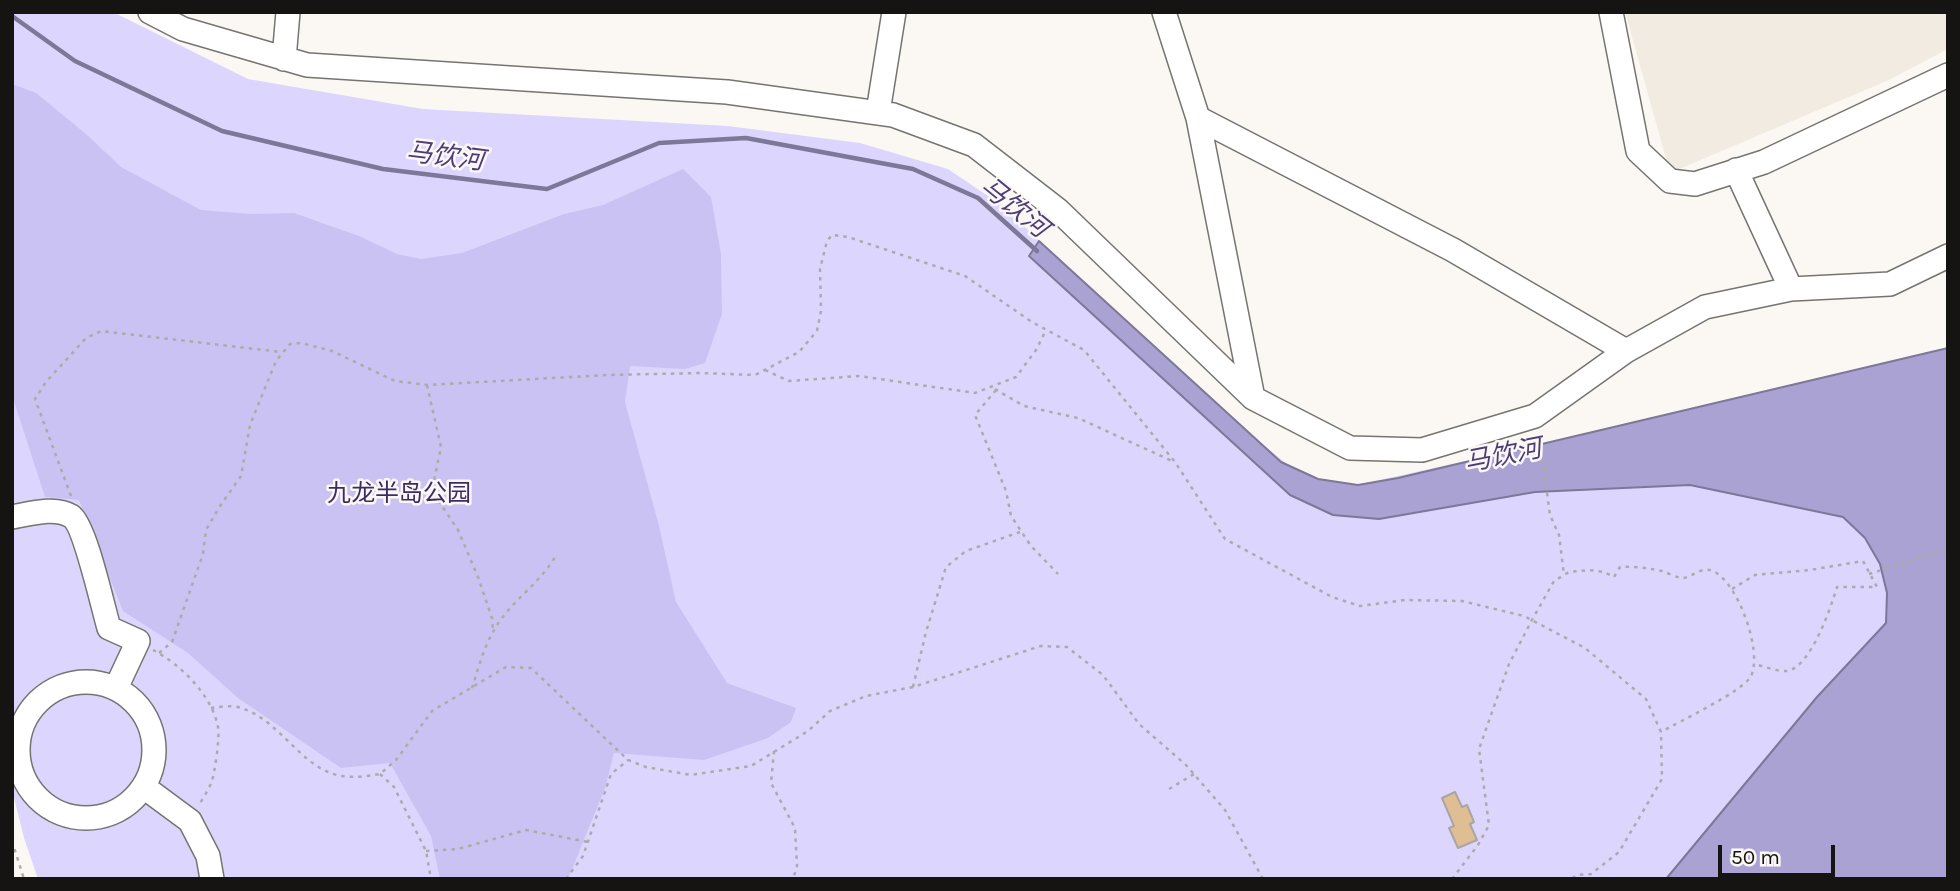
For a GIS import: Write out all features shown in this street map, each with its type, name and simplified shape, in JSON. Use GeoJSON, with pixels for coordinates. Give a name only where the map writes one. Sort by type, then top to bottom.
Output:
{"type":"FeatureCollection","features":[{"type":"Feature","properties":{"kind":"street"},"geometry":{"type":"LineString","coordinates":[[150,12],[183,29],[307,65],[727,92],[893,114],[974,145],[1058,210],[1253,398],[1350,448],[1422,450],[1535,416],[1626,351],[1705,307],[1791,289],[1889,284],[1948,256]]}},
{"type":"Feature","properties":{"kind":"street"},"geometry":{"type":"LineString","coordinates":[[284,59],[288,12]]}},
{"type":"Feature","properties":{"kind":"street"},"geometry":{"type":"LineString","coordinates":[[878,112],[894,12]]}},
{"type":"Feature","properties":{"kind":"street"},"geometry":{"type":"LineString","coordinates":[[1164,12],[1198,118],[1253,398]]}},
{"type":"Feature","properties":{"kind":"street"},"geometry":{"type":"LineString","coordinates":[[1611,12],[1638,151],[1670,181],[1695,184],[1763,162],[1948,75]]}},
{"type":"Feature","properties":{"kind":"street"},"geometry":{"type":"LineString","coordinates":[[1198,118],[1453,250],[1626,351]]}},
{"type":"Feature","properties":{"kind":"street"},"geometry":{"type":"LineString","coordinates":[[1736,170],[1791,289]]}},
{"type":"Feature","properties":{"kind":"street"},"geometry":{"type":"LineString","coordinates":[[12,517],[52,511],[71,516],[81,530],[109,628],[138,641],[116,688]]}},
{"type":"Feature","properties":{"kind":"street"},"geometry":{"type":"LineString","coordinates":[[90,681],[116,688],[130,696],[144,713],[153,733],[155,754],[144,787],[123,808],[103,817],[79,818],[56,812],[37,798],[23,778],[17,755],[19,731],[30,710],[46,693],[68,683],[90,681]]}},
{"type":"Feature","properties":{"kind":"street"},"geometry":{"type":"LineString","coordinates":[[144,787],[190,821],[208,856],[212,879]]}},
{"type":"Feature","properties":{"kind":"path"},"geometry":{"type":"LineString","coordinates":[[159,653],[172,642],[203,554],[206,530],[241,476],[250,425],[281,352],[290,344],[301,343],[332,351],[396,381],[427,385],[607,375],[755,375],[799,352],[817,331],[821,311],[820,269],[827,240],[832,235],[848,237],[965,276],[1003,304],[1084,350],[1175,462],[1225,539],[1332,597],[1360,606],[1405,600],[1462,601],[1532,620],[1585,648],[1646,699],[1661,732],[1662,779],[1619,852],[1591,874],[1577,875],[1571,879]]}},
{"type":"Feature","properties":{"kind":"path"},"geometry":{"type":"LineString","coordinates":[[765,370],[789,381],[859,376],[975,393],[1016,377],[1036,350],[1046,330]]}},
{"type":"Feature","properties":{"kind":"path"},"geometry":{"type":"LineString","coordinates":[[63,514],[72,498],[35,399],[46,382],[86,338],[101,331],[281,352]]}},
{"type":"Feature","properties":{"kind":"path"},"geometry":{"type":"LineString","coordinates":[[427,385],[441,447],[433,485],[436,497],[458,530],[478,577],[492,618],[493,631]]}},
{"type":"Feature","properties":{"kind":"path"},"geometry":{"type":"LineString","coordinates":[[992,387],[1024,407],[1078,418],[1175,462]]}},
{"type":"Feature","properties":{"kind":"path"},"geometry":{"type":"LineString","coordinates":[[996,390],[975,415],[1006,491],[1011,516],[1031,546],[1058,574]]}},
{"type":"Feature","properties":{"kind":"path"},"geometry":{"type":"LineString","coordinates":[[1540,439],[1550,515],[1559,535],[1564,575]]}},
{"type":"Feature","properties":{"kind":"path"},"geometry":{"type":"LineString","coordinates":[[913,687],[946,567],[967,551],[1021,531]]}},
{"type":"Feature","properties":{"kind":"path"},"geometry":{"type":"LineString","coordinates":[[1869,573],[1948,549]]}},
{"type":"Feature","properties":{"kind":"path"},"geometry":{"type":"LineString","coordinates":[[472,688],[493,631],[525,592],[546,572],[555,556]]}},
{"type":"Feature","properties":{"kind":"path"},"geometry":{"type":"LineString","coordinates":[[1732,589],[1755,575],[1810,570],[1863,561],[1877,587],[1838,587],[1828,617],[1809,652],[1797,666],[1787,671],[1754,664]]}},
{"type":"Feature","properties":{"kind":"path"},"geometry":{"type":"LineString","coordinates":[[1452,879],[1478,845],[1489,825],[1479,750],[1509,664],[1554,581],[1569,572],[1589,570],[1614,577],[1620,567],[1636,566],[1683,578],[1697,571],[1712,570],[1732,589],[1752,636],[1754,664],[1751,677],[1739,688],[1661,732]]}},
{"type":"Feature","properties":{"kind":"path"},"geometry":{"type":"LineString","coordinates":[[138,641],[188,674],[211,708],[219,729],[212,782],[190,821]]}},
{"type":"Feature","properties":{"kind":"path"},"geometry":{"type":"LineString","coordinates":[[211,708],[236,706],[257,715],[278,730],[318,768],[340,776],[380,774],[396,760],[432,711],[506,667],[531,668],[628,760],[646,767],[691,775],[751,766],[808,731],[830,711],[866,696],[913,687],[1041,646],[1067,647],[1103,675],[1139,724],[1194,774],[1225,810],[1263,879]]}},
{"type":"Feature","properties":{"kind":"path"},"geometry":{"type":"LineString","coordinates":[[774,751],[771,783],[795,828],[797,866],[793,879]]}},
{"type":"Feature","properties":{"kind":"path"},"geometry":{"type":"LineString","coordinates":[[566,879],[583,856],[611,774],[628,760]]}},
{"type":"Feature","properties":{"kind":"path"},"geometry":{"type":"LineString","coordinates":[[380,774],[394,787],[426,851],[431,879]]}},
{"type":"Feature","properties":{"kind":"path"},"geometry":{"type":"LineString","coordinates":[[1169,789],[1194,774]]}},
{"type":"Feature","properties":{"kind":"path"},"geometry":{"type":"LineString","coordinates":[[426,851],[458,849],[526,830],[588,842]]}},
{"type":"Feature","properties":{"kind":"path"},"geometry":{"type":"LineString","coordinates":[[12,841],[24,879]]}},
{"type":"Feature","properties":{"kind":"shaded area"},"geometry":{"type":"Polygon","coordinates":[[[1625,12],[1948,12],[1948,49],[1889,80],[1670,173],[1625,12]]]}},
{"type":"Feature","properties":{"kind":"green space","name":"九龙半岛公园"},"geometry":{"type":"Polygon","coordinates":[[[12,12],[113,12],[248,79],[423,109],[728,126],[860,143],[948,169],[1000,204],[1236,422],[1306,480],[1348,487],[1948,354],[1948,879],[38,879],[12,790],[12,12]]]}},
{"type":"Feature","properties":{"kind":"green space"},"geometry":{"type":"Polygon","coordinates":[[[12,84],[36,93],[121,167],[201,210],[252,214],[294,213],[359,236],[397,254],[421,259],[462,253],[564,214],[603,205],[683,169],[711,197],[721,254],[722,314],[705,363],[685,369],[630,366],[625,402],[658,522],[676,602],[727,683],[796,708],[791,722],[768,738],[704,760],[614,753],[605,788],[568,879],[440,879],[431,836],[390,763],[341,768],[238,698],[188,653],[123,611],[79,500],[45,497],[12,395],[12,84]]]}},
{"type":"Feature","properties":{"kind":"water"},"geometry":{"type":"Polygon","coordinates":[[[1039,241],[1281,462],[1318,479],[1358,485],[1398,478],[1948,348],[1948,879],[1666,879],[1817,697],[1886,623],[1887,593],[1880,564],[1865,538],[1843,517],[1690,485],[1535,492],[1379,519],[1333,515],[1290,495],[1029,256],[1039,241]]]}},
{"type":"Feature","properties":{"kind":"building"},"geometry":{"type":"Polygon","coordinates":[[[1455,792],[1462,807],[1467,805],[1474,822],[1470,824],[1477,840],[1458,848],[1449,828],[1454,826],[1442,798],[1455,792]]]}},
{"type":"Feature","properties":{"kind":"waterway","name":"马饮河"},"geometry":{"type":"LineString","coordinates":[[12,16],[75,61],[222,131],[383,169],[547,189],[659,143],[746,138],[913,169],[978,198],[1037,251]]}}]}
